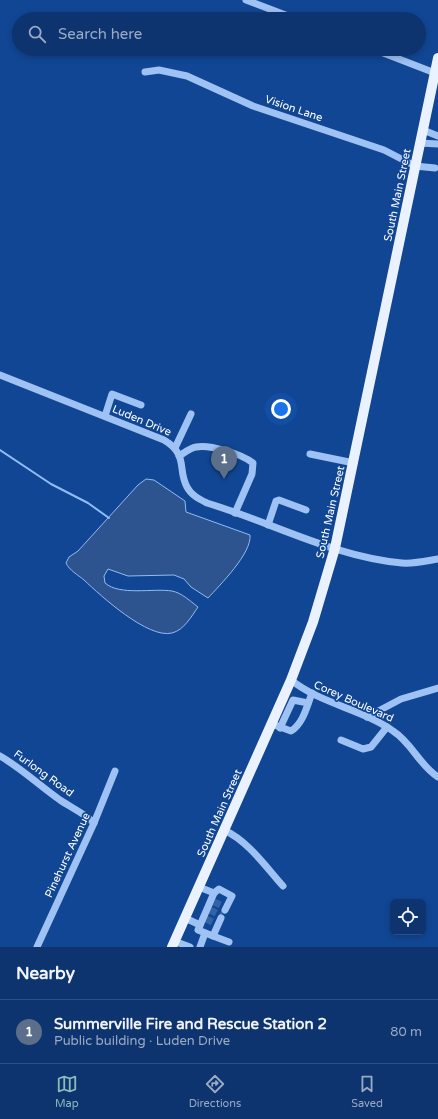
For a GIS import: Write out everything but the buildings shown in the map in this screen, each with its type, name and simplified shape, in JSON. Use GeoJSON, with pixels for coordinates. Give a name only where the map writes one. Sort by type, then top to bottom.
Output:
{"type":"FeatureCollection","features":[{"type":"Feature","properties":{"kind":"main road","name":"South Main Street"},"geometry":{"type":"LineString","coordinates":[[173,944],[224,830],[276,726],[288,698],[291,680],[313,622],[335,548],[438,58]]}},
{"type":"Feature","properties":{"kind":"street"},"geometry":{"type":"LineString","coordinates":[[246,0],[278,12]]}},
{"type":"Feature","properties":{"kind":"street"},"geometry":{"type":"LineString","coordinates":[[392,56],[435,73]]}},
{"type":"Feature","properties":{"kind":"street","name":"Vision Lane"},"geometry":{"type":"LineString","coordinates":[[145,72],[159,70],[187,76],[253,106],[384,150],[416,166],[435,168]]}},
{"type":"Feature","properties":{"kind":"street"},"geometry":{"type":"LineString","coordinates":[[423,130],[438,136]]}},
{"type":"Feature","properties":{"kind":"street"},"geometry":{"type":"LineString","coordinates":[[420,143],[438,144]]}},
{"type":"Feature","properties":{"kind":"street","name":"Luden Drive"},"geometry":{"type":"LineString","coordinates":[[0,374],[164,440],[175,448],[179,456],[186,485],[191,492],[207,503],[335,548],[371,558],[402,563],[438,559]]}},
{"type":"Feature","properties":{"kind":"street"},"geometry":{"type":"LineString","coordinates":[[105,416],[112,394],[141,405]]}},
{"type":"Feature","properties":{"kind":"street"},"geometry":{"type":"LineString","coordinates":[[175,448],[191,414]]}},
{"type":"Feature","properties":{"kind":"street"},"geometry":{"type":"LineString","coordinates":[[179,456],[194,447],[200,446],[221,450],[253,463],[252,474],[235,513]]}},
{"type":"Feature","properties":{"kind":"street"},"geometry":{"type":"LineString","coordinates":[[310,454],[354,462]]}},
{"type":"Feature","properties":{"kind":"street"},"geometry":{"type":"LineString","coordinates":[[268,525],[276,501],[278,500],[306,510]]}},
{"type":"Feature","properties":{"kind":"street","name":"Corey Boulevard"},"geometry":{"type":"LineString","coordinates":[[291,680],[305,691],[387,727],[408,743],[423,765],[438,777]]}},
{"type":"Feature","properties":{"kind":"street"},"geometry":{"type":"LineString","coordinates":[[366,717],[402,699],[438,688]]}},
{"type":"Feature","properties":{"kind":"street"},"geometry":{"type":"LineString","coordinates":[[276,726],[291,731],[295,729],[312,694]]}},
{"type":"Feature","properties":{"kind":"street"},"geometry":{"type":"LineString","coordinates":[[288,698],[308,703]]}},
{"type":"Feature","properties":{"kind":"street"},"geometry":{"type":"LineString","coordinates":[[341,740],[363,749],[371,747],[387,727]]}},
{"type":"Feature","properties":{"kind":"street","name":"Furlong Road"},"geometry":{"type":"LineString","coordinates":[[0,756],[62,801],[86,815],[94,823]]}},
{"type":"Feature","properties":{"kind":"street","name":"Pinehurst Avenue"},"geometry":{"type":"LineString","coordinates":[[37,947],[94,823],[115,771]]}},
{"type":"Feature","properties":{"kind":"street"},"geometry":{"type":"LineString","coordinates":[[224,830],[233,834],[254,854],[283,886]]}},
{"type":"Feature","properties":{"kind":"street"},"geometry":{"type":"LineString","coordinates":[[199,887],[213,898]]}},
{"type":"Feature","properties":{"kind":"street"},"geometry":{"type":"LineString","coordinates":[[225,908],[232,896],[219,889],[213,898],[198,930],[229,942]]}},
{"type":"Feature","properties":{"kind":"street"},"geometry":{"type":"LineString","coordinates":[[185,918],[203,921]]}},
{"type":"Feature","properties":{"kind":"street"},"geometry":{"type":"LineString","coordinates":[[213,936],[218,922]]}},
{"type":"Feature","properties":{"kind":"street"},"geometry":{"type":"LineString","coordinates":[[200,947],[205,933]]}},
{"type":"Feature","properties":{"kind":"street"},"geometry":{"type":"LineString","coordinates":[[173,944],[190,947]]}},
{"type":"Feature","properties":{"kind":"water"},"geometry":{"type":"Polygon","coordinates":[[[146,479],[154,480],[185,501],[186,512],[250,535],[246,551],[241,559],[208,598],[191,587],[184,579],[174,575],[128,576],[108,569],[104,576],[105,583],[111,587],[137,591],[172,591],[183,595],[198,607],[184,626],[172,633],[162,633],[151,630],[125,615],[71,570],[66,563],[69,557],[78,551],[138,485],[146,479]]]}},
{"type":"Feature","properties":{"kind":"waterway"},"geometry":{"type":"LineString","coordinates":[[0,450],[51,484],[88,503],[109,518]]}},
{"type":"Feature","properties":{"kind":"tunnel"},"geometry":{"type":"LineString","coordinates":[[214,902],[223,906]]}},
{"type":"Feature","properties":{"kind":"tunnel"},"geometry":{"type":"LineString","coordinates":[[210,910],[222,916]]}},
{"type":"Feature","properties":{"kind":"tunnel"},"geometry":{"type":"LineString","coordinates":[[206,919],[215,923]]}},
{"type":"Feature","properties":{"kind":"place","name":"Summerville Fire and Rescue Station 2"},"geometry":{"type":"Point","coordinates":[224,479]}}]}
